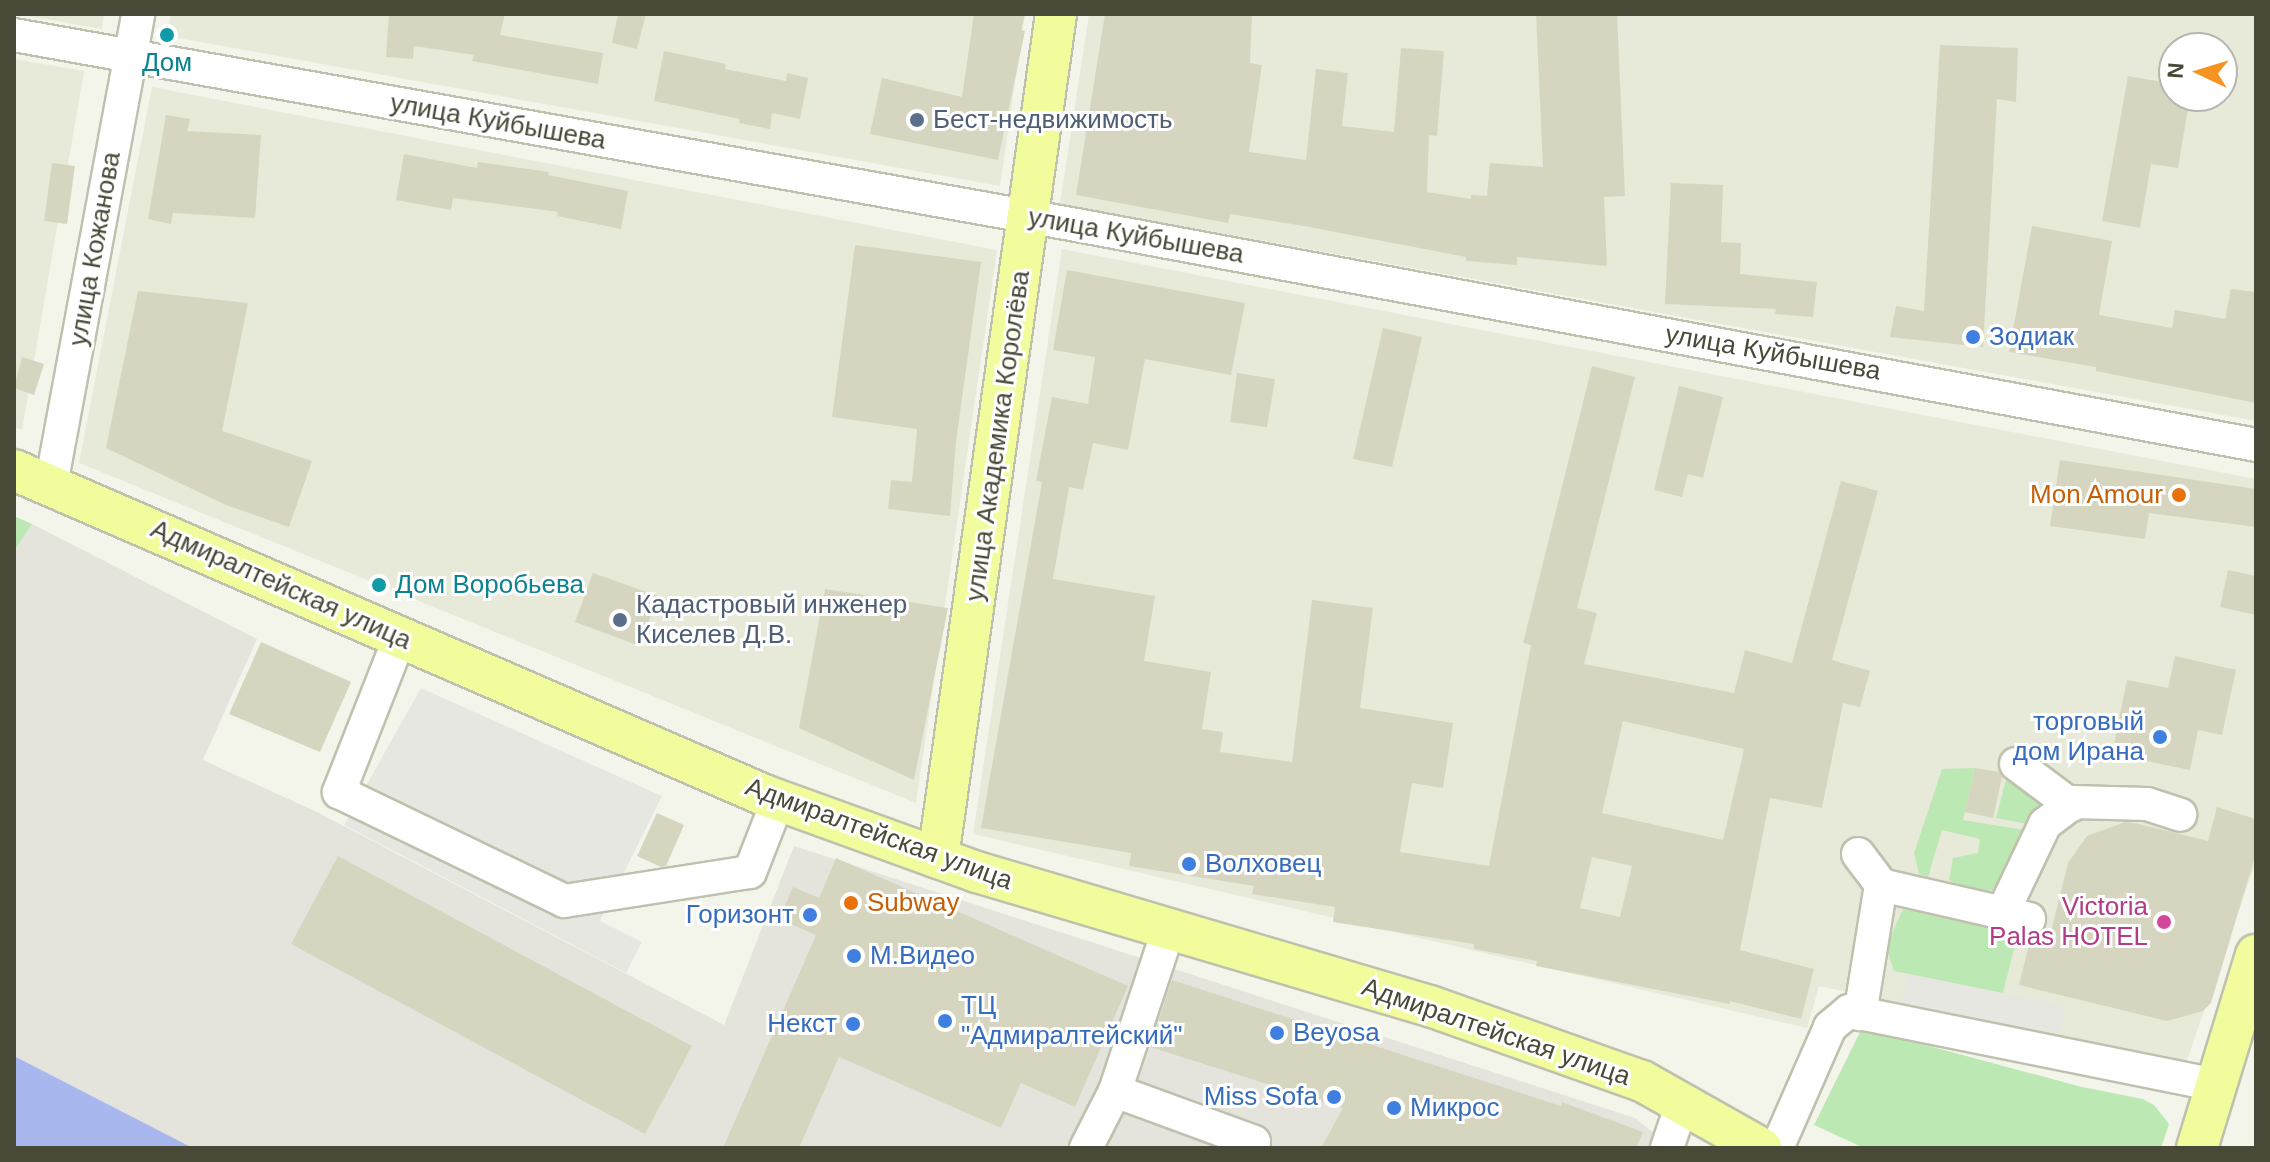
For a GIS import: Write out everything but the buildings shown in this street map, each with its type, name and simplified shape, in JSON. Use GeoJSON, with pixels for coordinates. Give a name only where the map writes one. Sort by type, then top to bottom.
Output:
{"type":"FeatureCollection","features":[{"type":"Feature","properties":{"kind":"main road","name":"улица Академика Королёва"},"geometry":{"type":"LineString","coordinates":[[938,858],[1056,14]]}},
{"type":"Feature","properties":{"kind":"main road","name":"Адмиралтейская улица"},"geometry":{"type":"LineString","coordinates":[[14,470],[778,800],[938,858],[1430,1006],[1642,1081],[1761,1148]]}},
{"type":"Feature","properties":{"kind":"main road"},"geometry":{"type":"LineString","coordinates":[[2197,1148],[2256,955]]}},
{"type":"Feature","properties":{"kind":"street","name":"улица Кожанова"},"geometry":{"type":"LineString","coordinates":[[51,485],[138,14]]}},
{"type":"Feature","properties":{"kind":"street","name":"улица Куйбышева"},"geometry":{"type":"LineString","coordinates":[[14,35],[1029,217],[2256,445]]}},
{"type":"Feature","properties":{"kind":"street"},"geometry":{"type":"LineString","coordinates":[[400,637],[339,792],[564,901],[750,872],[778,800]]}},
{"type":"Feature","properties":{"kind":"street"},"geometry":{"type":"LineString","coordinates":[[2016,764],[2071,805]]}},
{"type":"Feature","properties":{"kind":"street"},"geometry":{"type":"LineString","coordinates":[[1858,854],[1881,885],[2016,915],[2045,824],[2071,805],[2147,804],[2180,815]]}},
{"type":"Feature","properties":{"kind":"street"},"geometry":{"type":"LineString","coordinates":[[1860,1014],[1881,885]]}},
{"type":"Feature","properties":{"kind":"street"},"geometry":{"type":"LineString","coordinates":[[1086,1148],[1115,1091],[1169,928]]}},
{"type":"Feature","properties":{"kind":"street"},"geometry":{"type":"LineString","coordinates":[[1777,1148],[1830,1027],[1849,1011],[2195,1081]]}},
{"type":"Feature","properties":{"kind":"street"},"geometry":{"type":"LineString","coordinates":[[1115,1091],[1254,1142],[1251,1148]]}},
{"type":"Feature","properties":{"kind":"street"},"geometry":{"type":"LineString","coordinates":[[1667,1148],[1682,1104]]}},
{"type":"Feature","properties":{"kind":"shaded area"},"geometry":{"type":"Polygon","coordinates":[[[16,14],[104,14],[102,29],[16,14]]]}},
{"type":"Feature","properties":{"kind":"shaded area"},"geometry":{"type":"Polygon","coordinates":[[[171,14],[1025,14],[1000,186],[167,36],[171,14]]]}},
{"type":"Feature","properties":{"kind":"shaded area"},"geometry":{"type":"Polygon","coordinates":[[[1089,14],[2256,14],[2256,421],[1060,204],[1089,14]]]}},
{"type":"Feature","properties":{"kind":"shaded area"},"geometry":{"type":"Polygon","coordinates":[[[14,59],[84,71],[22,430],[14,427],[14,59]]]}},
{"type":"Feature","properties":{"kind":"shaded area"},"geometry":{"type":"Polygon","coordinates":[[[152,87],[997,250],[916,803],[79,463],[152,87]]]}},
{"type":"Feature","properties":{"kind":"shaded area"},"geometry":{"type":"Polygon","coordinates":[[[1062,249],[2256,479],[2256,861],[2186,1063],[1819,986],[1807,1028],[973,834],[1062,249]]]}},
{"type":"Feature","properties":{"kind":"shaded area"},"geometry":{"type":"Polygon","coordinates":[[[32,524],[257,639],[203,760],[319,813],[724,1025],[794,846],[1635,1118],[1664,1141],[1662,1148],[192,1148],[14,1056],[14,551],[32,524]]]}},
{"type":"Feature","properties":{"kind":"shaded area"},"geometry":{"type":"Polygon","coordinates":[[[421,688],[662,796],[600,921],[642,942],[626,973],[344,825],[421,688]]]}},
{"type":"Feature","properties":{"kind":"shaded area"},"geometry":{"type":"Polygon","coordinates":[[[1909,974],[2066,1007],[2055,1043],[1900,1005],[1909,974]]]}},
{"type":"Feature","properties":{"kind":"green space"},"geometry":{"type":"Polygon","coordinates":[[[14,516],[32,524],[14,551],[14,516]]]}},
{"type":"Feature","properties":{"kind":"green space"},"geometry":{"type":"Polygon","coordinates":[[[1975,768],[1963,820],[2024,830],[1995,890],[1974,892],[1949,880],[1953,858],[1978,853],[1980,839],[1942,830],[1928,877],[1919,874],[1914,853],[1942,769],[1975,768]]]}},
{"type":"Feature","properties":{"kind":"green space"},"geometry":{"type":"Polygon","coordinates":[[[2008,772],[2042,793],[2044,811],[2028,824],[1996,818],[2008,772]]]}},
{"type":"Feature","properties":{"kind":"green space"},"geometry":{"type":"Polygon","coordinates":[[[1903,909],[2018,933],[2003,993],[1894,971],[1886,947],[1903,909]]]}},
{"type":"Feature","properties":{"kind":"green space"},"geometry":{"type":"Polygon","coordinates":[[[1862,1028],[2082,1087],[2143,1099],[2154,1105],[2169,1124],[2161,1148],[1864,1148],[1814,1125],[1862,1028]]]}},
{"type":"Feature","properties":{"kind":"water"},"geometry":{"type":"Polygon","coordinates":[[[14,1056],[187,1145],[192,1148],[14,1148],[14,1056]]]}},
{"type":"Feature","properties":{"kind":"place","name":"Дом"},"geometry":{"type":"Point","coordinates":[167,35]}},
{"type":"Feature","properties":{"kind":"place","name":"Бест-недвижимость"},"geometry":{"type":"Point","coordinates":[917,120]}},
{"type":"Feature","properties":{"kind":"place","name":"Зодиак"},"geometry":{"type":"Point","coordinates":[1973,337]}},
{"type":"Feature","properties":{"kind":"place","name":"Mon Amour"},"geometry":{"type":"Point","coordinates":[2179,495]}},
{"type":"Feature","properties":{"kind":"place","name":"Дом Воробьева"},"geometry":{"type":"Point","coordinates":[379,585]}},
{"type":"Feature","properties":{"kind":"place","name":"Кадастровый инженер Киселев Д.В."},"geometry":{"type":"Point","coordinates":[620,620]}},
{"type":"Feature","properties":{"kind":"place","name":"торговый дом Ирана"},"geometry":{"type":"Point","coordinates":[2160,737]}},
{"type":"Feature","properties":{"kind":"place","name":"Волховец"},"geometry":{"type":"Point","coordinates":[1189,864]}},
{"type":"Feature","properties":{"kind":"place","name":"Subway"},"geometry":{"type":"Point","coordinates":[851,903]}},
{"type":"Feature","properties":{"kind":"place","name":"Горизонт"},"geometry":{"type":"Point","coordinates":[810,915]}},
{"type":"Feature","properties":{"kind":"place","name":"Victoria Palas HOTEL"},"geometry":{"type":"Point","coordinates":[2164,922]}},
{"type":"Feature","properties":{"kind":"place","name":"М.Видео"},"geometry":{"type":"Point","coordinates":[854,956]}},
{"type":"Feature","properties":{"kind":"place","name":"ТЦ \"Адмиралтейский\""},"geometry":{"type":"Point","coordinates":[945,1021]}},
{"type":"Feature","properties":{"kind":"place","name":"Некст"},"geometry":{"type":"Point","coordinates":[853,1024]}},
{"type":"Feature","properties":{"kind":"place","name":"Beyosa"},"geometry":{"type":"Point","coordinates":[1277,1033]}},
{"type":"Feature","properties":{"kind":"place","name":"Miss Sofa"},"geometry":{"type":"Point","coordinates":[1334,1097]}},
{"type":"Feature","properties":{"kind":"place","name":"Микрос"},"geometry":{"type":"Point","coordinates":[1394,1108]}}]}
